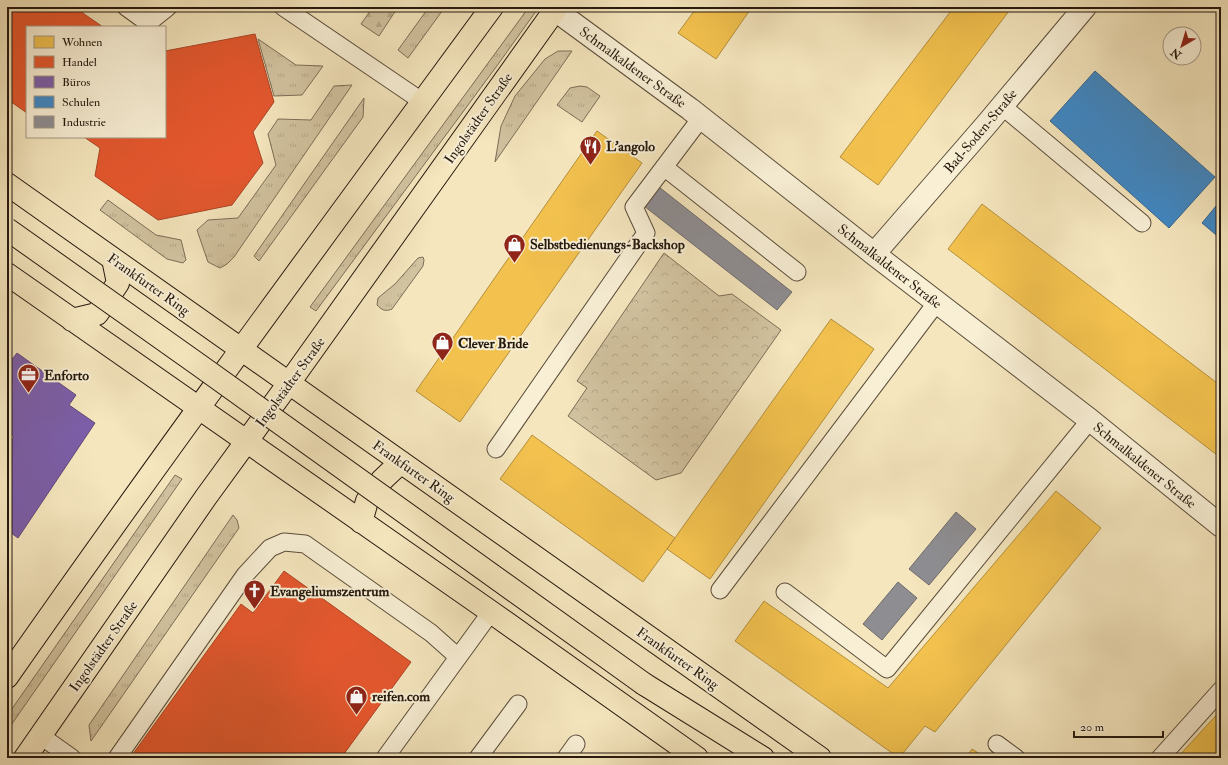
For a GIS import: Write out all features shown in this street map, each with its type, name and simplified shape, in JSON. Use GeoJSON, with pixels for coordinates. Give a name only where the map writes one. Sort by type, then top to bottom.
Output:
{"type":"FeatureCollection","features":[{"type":"Feature","properties":{"kind":"main road"},"geometry":{"type":"LineString","coordinates":[[7,677],[89,559],[198,408],[492,7]]}},
{"type":"Feature","properties":{"kind":"main road","name":"Ingolstädter Straße"},"geometry":{"type":"LineString","coordinates":[[25,758],[206,497],[556,8]]}},
{"type":"Feature","properties":{"kind":"main road","name":"Frankfurter Ring"},"geometry":{"type":"LineString","coordinates":[[7,184],[820,758]]}},
{"type":"Feature","properties":{"kind":"main road"},"geometry":{"type":"LineString","coordinates":[[7,229],[644,684],[744,758]]}},
{"type":"Feature","properties":{"kind":"main road"},"geometry":{"type":"LineString","coordinates":[[72,320],[97,314],[102,308],[118,282],[113,259]]}},
{"type":"Feature","properties":{"kind":"main road"},"geometry":{"type":"LineString","coordinates":[[7,274],[491,612],[694,757]]}},
{"type":"Feature","properties":{"kind":"main road"},"geometry":{"type":"LineString","coordinates":[[361,522],[367,501],[382,480],[401,462]]}},
{"type":"Feature","properties":{"kind":"main road"},"geometry":{"type":"LineString","coordinates":[[644,684],[762,758]]}},
{"type":"Feature","properties":{"kind":"street","name":"Bad-Soden-Straße"},"geometry":{"type":"LineString","coordinates":[[874,254],[1085,7]]}},
{"type":"Feature","properties":{"kind":"street","name":"Schmalkaldener Straße"},"geometry":{"type":"LineString","coordinates":[[556,8],[701,118],[874,254],[1090,420],[1221,526]]}},
{"type":"Feature","properties":{"kind":"lane"},"geometry":{"type":"LineString","coordinates":[[126,7],[148,23],[168,7]]}},
{"type":"Feature","properties":{"kind":"lane"},"geometry":{"type":"LineString","coordinates":[[283,7],[422,102]]}},
{"type":"Feature","properties":{"kind":"lane"},"geometry":{"type":"LineString","coordinates":[[1002,106],[1142,223]]}},
{"type":"Feature","properties":{"kind":"lane"},"geometry":{"type":"LineString","coordinates":[[496,449],[646,233],[634,208],[701,118]]}},
{"type":"Feature","properties":{"kind":"lane"},"geometry":{"type":"LineString","coordinates":[[664,167],[796,272]]}},
{"type":"Feature","properties":{"kind":"lane"},"geometry":{"type":"LineString","coordinates":[[720,590],[937,302]]}},
{"type":"Feature","properties":{"kind":"lane"},"geometry":{"type":"LineString","coordinates":[[785,592],[887,669],[1090,420]]}},
{"type":"Feature","properties":{"kind":"lane"},"geometry":{"type":"LineString","coordinates":[[117,758],[245,575],[270,548],[284,542],[305,544],[431,633],[458,657]]}},
{"type":"Feature","properties":{"kind":"lane"},"geometry":{"type":"LineString","coordinates":[[385,758],[491,612]]}},
{"type":"Feature","properties":{"kind":"lane"},"geometry":{"type":"LineString","coordinates":[[1160,758],[1221,690]]}},
{"type":"Feature","properties":{"kind":"lane"},"geometry":{"type":"LineString","coordinates":[[478,758],[518,704]]}},
{"type":"Feature","properties":{"kind":"lane"},"geometry":{"type":"LineString","coordinates":[[41,736],[72,758]]}},
{"type":"Feature","properties":{"kind":"lane"},"geometry":{"type":"LineString","coordinates":[[566,758],[576,744]]}},
{"type":"Feature","properties":{"kind":"lane"},"geometry":{"type":"LineString","coordinates":[[997,744],[1016,758]]}},
{"type":"Feature","properties":{"kind":"green space"},"geometry":{"type":"Polygon","coordinates":[[[373,7],[398,7],[379,36],[361,24],[373,7]]]}},
{"type":"Feature","properties":{"kind":"green space"},"geometry":{"type":"Polygon","coordinates":[[[429,7],[445,7],[408,58],[398,50],[429,7]]]}},
{"type":"Feature","properties":{"kind":"green space"},"geometry":{"type":"Polygon","coordinates":[[[529,7],[539,7],[316,311],[310,307],[529,7]]]}},
{"type":"Feature","properties":{"kind":"green space"},"geometry":{"type":"Polygon","coordinates":[[[258,39],[296,65],[323,66],[302,95],[274,96],[258,39]]]}},
{"type":"Feature","properties":{"kind":"green space"},"geometry":{"type":"Polygon","coordinates":[[[558,51],[572,51],[495,162],[501,126],[515,96],[545,59],[558,51]]]}},
{"type":"Feature","properties":{"kind":"green space"},"geometry":{"type":"Polygon","coordinates":[[[352,85],[234,257],[220,268],[208,262],[197,230],[208,220],[238,218],[276,165],[268,134],[278,119],[311,120],[334,86],[352,85]]]}},
{"type":"Feature","properties":{"kind":"green space"},"geometry":{"type":"Polygon","coordinates":[[[580,86],[587,87],[600,96],[582,122],[557,105],[570,88],[580,86]]]}},
{"type":"Feature","properties":{"kind":"green space"},"geometry":{"type":"Polygon","coordinates":[[[364,98],[363,117],[259,261],[254,256],[364,98]]]}},
{"type":"Feature","properties":{"kind":"green space"},"geometry":{"type":"Polygon","coordinates":[[[108,200],[156,235],[181,240],[186,260],[183,263],[167,259],[100,210],[108,200]]]}},
{"type":"Feature","properties":{"kind":"green space"},"geometry":{"type":"Polygon","coordinates":[[[664,253],[719,296],[732,294],[781,330],[681,473],[656,480],[568,416],[587,388],[577,381],[664,253]]]}},
{"type":"Feature","properties":{"kind":"green space"},"geometry":{"type":"Polygon","coordinates":[[[423,257],[423,266],[392,309],[385,310],[379,307],[377,305],[378,298],[395,284],[418,258],[423,257]]]}},
{"type":"Feature","properties":{"kind":"green space"},"geometry":{"type":"Polygon","coordinates":[[[175,475],[182,479],[7,731],[7,716],[175,475]]]}},
{"type":"Feature","properties":{"kind":"green space"},"geometry":{"type":"Polygon","coordinates":[[[233,515],[237,520],[239,528],[91,741],[89,725],[233,515]]]}},
{"type":"Feature","properties":{"kind":"building: Wohnen"},"geometry":{"type":"Polygon","coordinates":[[[697,7],[752,7],[716,59],[678,33],[697,7]]]}},
{"type":"Feature","properties":{"kind":"building: Wohnen"},"geometry":{"type":"Polygon","coordinates":[[[954,7],[1012,7],[878,185],[840,157],[954,7]]]}},
{"type":"Feature","properties":{"kind":"building: Wohnen"},"geometry":{"type":"Polygon","coordinates":[[[597,131],[642,163],[460,422],[416,391],[597,131]]]}},
{"type":"Feature","properties":{"kind":"building: Wohnen"},"geometry":{"type":"Polygon","coordinates":[[[982,204],[1221,386],[1221,458],[948,249],[982,204]]]}},
{"type":"Feature","properties":{"kind":"building: Wohnen"},"geometry":{"type":"Polygon","coordinates":[[[831,319],[874,349],[710,579],[667,549],[831,319]]]}},
{"type":"Feature","properties":{"kind":"building: Wohnen"},"geometry":{"type":"Polygon","coordinates":[[[532,435],[675,538],[643,582],[500,479],[532,435]]]}},
{"type":"Feature","properties":{"kind":"building: Wohnen"},"geometry":{"type":"Polygon","coordinates":[[[1056,491],[1101,528],[935,732],[925,726],[899,758],[735,641],[764,601],[888,688],[1056,491]]]}},
{"type":"Feature","properties":{"kind":"building: Wohnen"},"geometry":{"type":"Polygon","coordinates":[[[1221,710],[1221,758],[1177,758],[1221,710]]]}},
{"type":"Feature","properties":{"kind":"building: Wohnen"},"geometry":{"type":"Polygon","coordinates":[[[972,749],[986,758],[966,758],[972,749]]]}},
{"type":"Feature","properties":{"kind":"building: Handel"},"geometry":{"type":"Polygon","coordinates":[[[7,7],[17,12],[20,7],[74,7],[102,26],[26,26],[26,112],[7,99],[7,7]]]}},
{"type":"Feature","properties":{"kind":"building: Handel"},"geometry":{"type":"Polygon","coordinates":[[[255,34],[274,102],[253,132],[263,163],[232,205],[158,220],[95,176],[100,148],[85,138],[166,138],[166,51],[255,34]]]}},
{"type":"Feature","properties":{"kind":"building: Handel"},"geometry":{"type":"Polygon","coordinates":[[[284,571],[411,662],[341,758],[130,758],[241,604],[253,613],[284,571]]]}},
{"type":"Feature","properties":{"kind":"building: Büros"},"geometry":{"type":"Polygon","coordinates":[[[17,353],[76,395],[69,405],[95,423],[18,538],[7,530],[7,446],[14,437],[7,432],[7,362],[9,363],[17,353]]]}},
{"type":"Feature","properties":{"kind":"building: Schulen"},"geometry":{"type":"Polygon","coordinates":[[[1095,71],[1215,177],[1169,228],[1050,121],[1095,71]]]}},
{"type":"Feature","properties":{"kind":"building: Schulen"},"geometry":{"type":"Polygon","coordinates":[[[1221,200],[1221,239],[1202,223],[1221,200]]]}},
{"type":"Feature","properties":{"kind":"building: Industrie"},"geometry":{"type":"Polygon","coordinates":[[[659,187],[792,292],[777,310],[644,206],[659,187]]]}},
{"type":"Feature","properties":{"kind":"building: Industrie"},"geometry":{"type":"Polygon","coordinates":[[[956,512],[976,529],[929,585],[909,569],[956,512]]]}},
{"type":"Feature","properties":{"kind":"building: Industrie"},"geometry":{"type":"Polygon","coordinates":[[[898,582],[917,598],[882,640],[863,624],[898,582]]]}},
{"type":"Feature","properties":{"kind":"place","name":"L'angolo"},"geometry":{"type":"Point","coordinates":[590,166]}},
{"type":"Feature","properties":{"kind":"place","name":"Selbstbedienungs-Backshop"},"geometry":{"type":"Point","coordinates":[514,264]}},
{"type":"Feature","properties":{"kind":"place","name":"Clever Bride"},"geometry":{"type":"Point","coordinates":[443,362]}},
{"type":"Feature","properties":{"kind":"place","name":"Enforto"},"geometry":{"type":"Point","coordinates":[29,394]}},
{"type":"Feature","properties":{"kind":"place","name":"Evangeliumszentrum"},"geometry":{"type":"Point","coordinates":[254,610]}},
{"type":"Feature","properties":{"kind":"place","name":"reifen.com"},"geometry":{"type":"Point","coordinates":[356,716]}}]}
